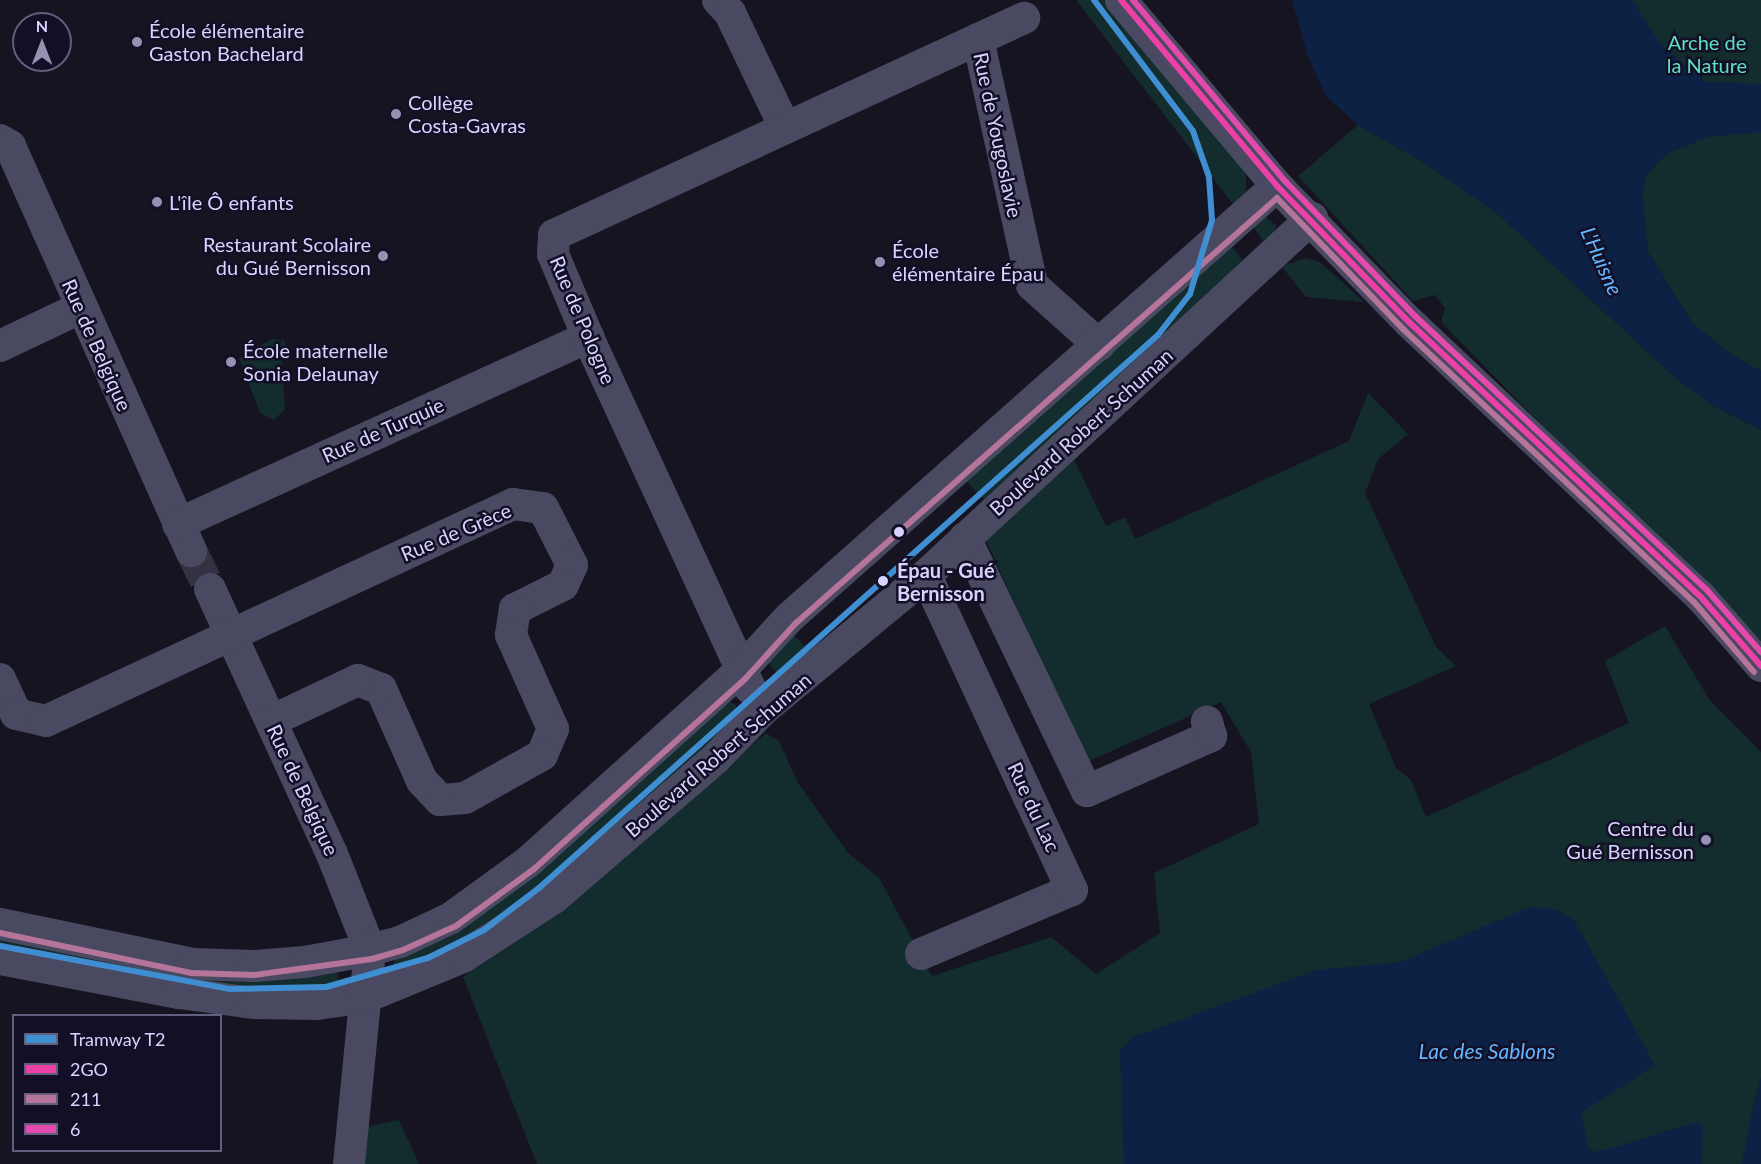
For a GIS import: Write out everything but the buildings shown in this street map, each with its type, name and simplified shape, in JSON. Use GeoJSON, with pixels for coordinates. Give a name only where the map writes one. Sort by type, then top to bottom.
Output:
{"type":"FeatureCollection","features":[{"type":"Feature","properties":{"kind":"street"},"geometry":{"type":"LineString","coordinates":[[718,0],[730,13],[785,128]]}},
{"type":"Feature","properties":{"kind":"street"},"geometry":{"type":"LineString","coordinates":[[1121,0],[1277,186],[1312,218],[1409,322],[1700,596],[1761,666]]}},
{"type":"Feature","properties":{"kind":"street","name":"Rue de Pologne"},"geometry":{"type":"LineString","coordinates":[[764,709],[739,672],[588,337],[553,255],[554,235],[1024,18]]}},
{"type":"Feature","properties":{"kind":"street","name":"Rue de Yougoslavie"},"geometry":{"type":"LineString","coordinates":[[978,39],[1032,285],[1099,345]]}},
{"type":"Feature","properties":{"kind":"street","name":"Rue de Belgique"},"geometry":{"type":"LineString","coordinates":[[0,140],[10,146],[10,175],[80,308],[185,537]]}},
{"type":"Feature","properties":{"kind":"street"},"geometry":{"type":"LineString","coordinates":[[0,924],[193,964],[305,962],[400,942],[451,918],[495,890],[739,672],[790,617],[1277,186]]}},
{"type":"Feature","properties":{"kind":"street","name":"Boulevard Robert Schuman"},"geometry":{"type":"LineString","coordinates":[[0,959],[254,1003],[317,1004],[366,997],[462,957],[554,898],[715,759],[764,709],[926,575],[1312,218]]}},
{"type":"Feature","properties":{"kind":"street"},"geometry":{"type":"LineString","coordinates":[[0,346],[80,308]]}},
{"type":"Feature","properties":{"kind":"street","name":"Rue de Turquie"},"geometry":{"type":"LineString","coordinates":[[185,537],[588,337]]}},
{"type":"Feature","properties":{"kind":"street","name":"Rue de Grèce"},"geometry":{"type":"LineString","coordinates":[[232,634],[513,504],[543,508],[572,565],[563,585],[515,609],[511,634],[553,729],[542,755],[465,798],[440,800],[422,781],[381,690],[358,680],[271,721]]}},
{"type":"Feature","properties":{"kind":"street"},"geometry":{"type":"LineString","coordinates":[[965,538],[1087,790],[1211,736],[1207,722]]}},
{"type":"Feature","properties":{"kind":"street","name":"Rue du Lac"},"geometry":{"type":"LineString","coordinates":[[921,954],[1072,890],[926,575]]}},
{"type":"Feature","properties":{"kind":"street","name":"Rue de Belgique"},"geometry":{"type":"LineString","coordinates":[[210,589],[365,928],[370,950],[349,1164]]}},
{"type":"Feature","properties":{"kind":"street"},"geometry":{"type":"LineString","coordinates":[[0,679],[16,714],[46,721],[232,634]]}},
{"type":"Feature","properties":{"kind":"green space"},"geometry":{"type":"Polygon","coordinates":[[[1076,0],[1104,0],[1240,161],[1246,176],[1246,197],[1239,212],[1076,0]]]}},
{"type":"Feature","properties":{"kind":"green space","name":"Arche de la Nature"},"geometry":{"type":"Polygon","coordinates":[[[1586,0],[1761,0],[1761,118],[1689,115],[1586,0]]]}},
{"type":"Feature","properties":{"kind":"green space"},"geometry":{"type":"Polygon","coordinates":[[[1358,125],[1423,162],[1498,214],[1677,379],[1715,407],[1761,430],[1761,649],[1441,322],[1445,308],[1435,295],[1413,301],[1298,176],[1358,125]]]}},
{"type":"Feature","properties":{"kind":"green space"},"geometry":{"type":"Polygon","coordinates":[[[1752,130],[1761,132],[1761,371],[1730,354],[1693,324],[1648,252],[1642,194],[1645,176],[1666,154],[1707,137],[1752,130]]]}},
{"type":"Feature","properties":{"kind":"green space"},"geometry":{"type":"Polygon","coordinates":[[[1265,216],[1277,226],[1266,245],[1251,224],[1265,216]]]}},
{"type":"Feature","properties":{"kind":"green space"},"geometry":{"type":"Polygon","coordinates":[[[1228,242],[1247,265],[989,505],[963,478],[1228,242]]]}},
{"type":"Feature","properties":{"kind":"green space"},"geometry":{"type":"Polygon","coordinates":[[[1306,258],[1320,262],[1364,302],[1306,297],[1281,266],[1306,258]]]}},
{"type":"Feature","properties":{"kind":"green space"},"geometry":{"type":"Polygon","coordinates":[[[272,339],[284,341],[286,347],[281,358],[285,409],[274,420],[260,413],[239,358],[272,339]]]}},
{"type":"Feature","properties":{"kind":"green space"},"geometry":{"type":"Polygon","coordinates":[[[1368,393],[1408,434],[1378,459],[1365,493],[1436,647],[1456,666],[1369,704],[1396,768],[1411,780],[1426,817],[1629,723],[1605,661],[1665,626],[1709,699],[1761,752],[1761,1078],[1742,1164],[537,1164],[463,977],[566,908],[766,733],[779,741],[798,783],[848,853],[879,878],[932,976],[1051,937],[1096,974],[1160,933],[1154,873],[1259,824],[1251,752],[1221,702],[1087,762],[980,527],[1070,451],[1106,526],[1125,517],[1135,539],[1349,441],[1368,393]]]}},
{"type":"Feature","properties":{"kind":"green space"},"geometry":{"type":"Polygon","coordinates":[[[791,632],[816,659],[781,679],[768,662],[791,632]]]}},
{"type":"Feature","properties":{"kind":"green space"},"geometry":{"type":"Polygon","coordinates":[[[725,700],[736,705],[740,720],[502,923],[405,971],[394,964],[394,955],[725,700]]]}},
{"type":"Feature","properties":{"kind":"green space"},"geometry":{"type":"Polygon","coordinates":[[[0,930],[336,972],[339,979],[337,987],[275,998],[0,950],[0,930]]]}},
{"type":"Feature","properties":{"kind":"green space"},"geometry":{"type":"Polygon","coordinates":[[[399,1120],[419,1164],[365,1164],[365,1127],[399,1120]]]}},
{"type":"Feature","properties":{"kind":"water","name":"L'Huisne"},"geometry":{"type":"Polygon","coordinates":[[[1292,0],[1632,0],[1662,46],[1706,82],[1761,84],[1761,132],[1707,137],[1666,154],[1646,176],[1642,194],[1648,252],[1693,324],[1730,354],[1761,371],[1761,430],[1715,407],[1677,379],[1498,214],[1423,162],[1358,125],[1326,96],[1308,56],[1292,0]]]}},
{"type":"Feature","properties":{"kind":"water","name":"Lac des Sablons"},"geometry":{"type":"Polygon","coordinates":[[[1530,907],[1555,909],[1574,920],[1655,1065],[1581,1113],[1588,1148],[1594,1152],[1615,1147],[1697,1122],[1703,1126],[1702,1164],[1124,1164],[1120,1050],[1133,1037],[1317,970],[1400,962],[1530,907]]]}},
{"type":"Feature","properties":{"kind":"water"},"geometry":{"type":"Polygon","coordinates":[[[1761,1078],[1761,1164],[1742,1164],[1754,1102],[1761,1078]]]}},
{"type":"Feature","properties":{"kind":"tunnel"},"geometry":{"type":"LineString","coordinates":[[191,551],[210,589]]}},
{"type":"Feature","properties":{"kind":"tram line","name":"T2"},"geometry":{"type":"LineString","coordinates":[[0,946],[229,989],[326,987],[428,958],[484,930],[539,888],[1158,335],[1190,294],[1212,220],[1209,177],[1193,131],[1094,0]]}},
{"type":"Feature","properties":{"kind":"transit line","name":"2GO"},"geometry":{"type":"LineString","coordinates":[[1121,0],[1277,186],[1409,322],[1700,596],[1761,666]]}},
{"type":"Feature","properties":{"kind":"transit line","name":"6"},"geometry":{"type":"LineString","coordinates":[[1133,0],[1284,180],[1415,316],[1706,589],[1761,652]]}},
{"type":"Feature","properties":{"kind":"transit line","name":"211"},"geometry":{"type":"LineString","coordinates":[[0,933],[191,973],[254,975],[372,959],[403,950],[456,926],[534,869],[745,679],[796,623],[1277,198],[1403,329],[1694,602],[1754,672]]}},
{"type":"Feature","properties":{"kind":"place","name":"École élémentaire Gaston Bachelard"},"geometry":{"type":"Point","coordinates":[137,42]}},
{"type":"Feature","properties":{"kind":"place","name":"Collège Costa-Gavras"},"geometry":{"type":"Point","coordinates":[396,114]}},
{"type":"Feature","properties":{"kind":"place","name":"L'île Ô enfants"},"geometry":{"type":"Point","coordinates":[157,202]}},
{"type":"Feature","properties":{"kind":"place","name":"Restaurant Scolaire du Gué Bernisson"},"geometry":{"type":"Point","coordinates":[383,256]}},
{"type":"Feature","properties":{"kind":"place","name":"École élémentaire Épau"},"geometry":{"type":"Point","coordinates":[880,262]}},
{"type":"Feature","properties":{"kind":"place","name":"École maternelle Sonia Delaunay"},"geometry":{"type":"Point","coordinates":[231,362]}},
{"type":"Feature","properties":{"kind":"place","name":"Épau - Gué Bernisson"},"geometry":{"type":"Point","coordinates":[883,581]}},
{"type":"Feature","properties":{"kind":"place","name":"Centre du Gué Bernisson"},"geometry":{"type":"Point","coordinates":[1706,840]}}]}
